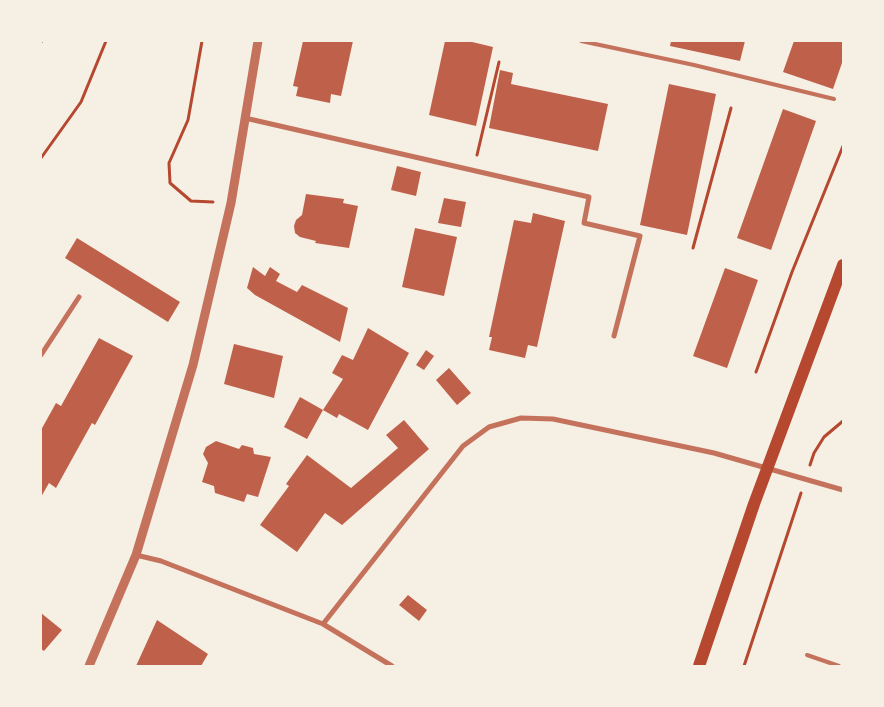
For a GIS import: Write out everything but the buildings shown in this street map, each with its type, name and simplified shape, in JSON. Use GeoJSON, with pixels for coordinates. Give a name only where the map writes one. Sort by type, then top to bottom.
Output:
{"type":"FeatureCollection","features":[{"type":"Feature","properties":{"kind":"main road"},"geometry":{"type":"LineString","coordinates":[[699,666],[754,504],[843,265]]}},
{"type":"Feature","properties":{"kind":"street"},"geometry":{"type":"LineString","coordinates":[[89,666],[136,555],[193,365],[231,203],[258,41]]}},
{"type":"Feature","properties":{"kind":"street"},"geometry":{"type":"LineString","coordinates":[[245,118],[589,197],[584,224],[640,236],[614,336]]}},
{"type":"Feature","properties":{"kind":"street"},"geometry":{"type":"LineString","coordinates":[[41,355],[78,297]]}},
{"type":"Feature","properties":{"kind":"street"},"geometry":{"type":"LineString","coordinates":[[323,624],[463,446],[490,427],[521,418],[553,419],[714,452],[843,490]]}},
{"type":"Feature","properties":{"kind":"street"},"geometry":{"type":"LineString","coordinates":[[136,555],[161,561],[323,624],[392,666]]}},
{"type":"Feature","properties":{"kind":"lane"},"geometry":{"type":"LineString","coordinates":[[581,41],[694,65],[834,99]]}},
{"type":"Feature","properties":{"kind":"lane"},"geometry":{"type":"LineString","coordinates":[[807,655],[839,666]]}},
{"type":"Feature","properties":{"kind":"path"},"geometry":{"type":"LineString","coordinates":[[41,158],[81,102],[106,41]]}},
{"type":"Feature","properties":{"kind":"path"},"geometry":{"type":"LineString","coordinates":[[202,41],[188,120],[169,163],[170,183],[191,201],[231,203]]}},
{"type":"Feature","properties":{"kind":"path"},"geometry":{"type":"LineString","coordinates":[[474,170],[499,62]]}},
{"type":"Feature","properties":{"kind":"path"},"geometry":{"type":"LineString","coordinates":[[692,248],[731,108]]}},
{"type":"Feature","properties":{"kind":"path"},"geometry":{"type":"LineString","coordinates":[[756,372],[792,272],[843,146]]}},
{"type":"Feature","properties":{"kind":"path"},"geometry":{"type":"LineString","coordinates":[[808,471],[814,453],[824,437],[843,420]]}},
{"type":"Feature","properties":{"kind":"path"},"geometry":{"type":"LineString","coordinates":[[744,666],[802,490]]}}]}
